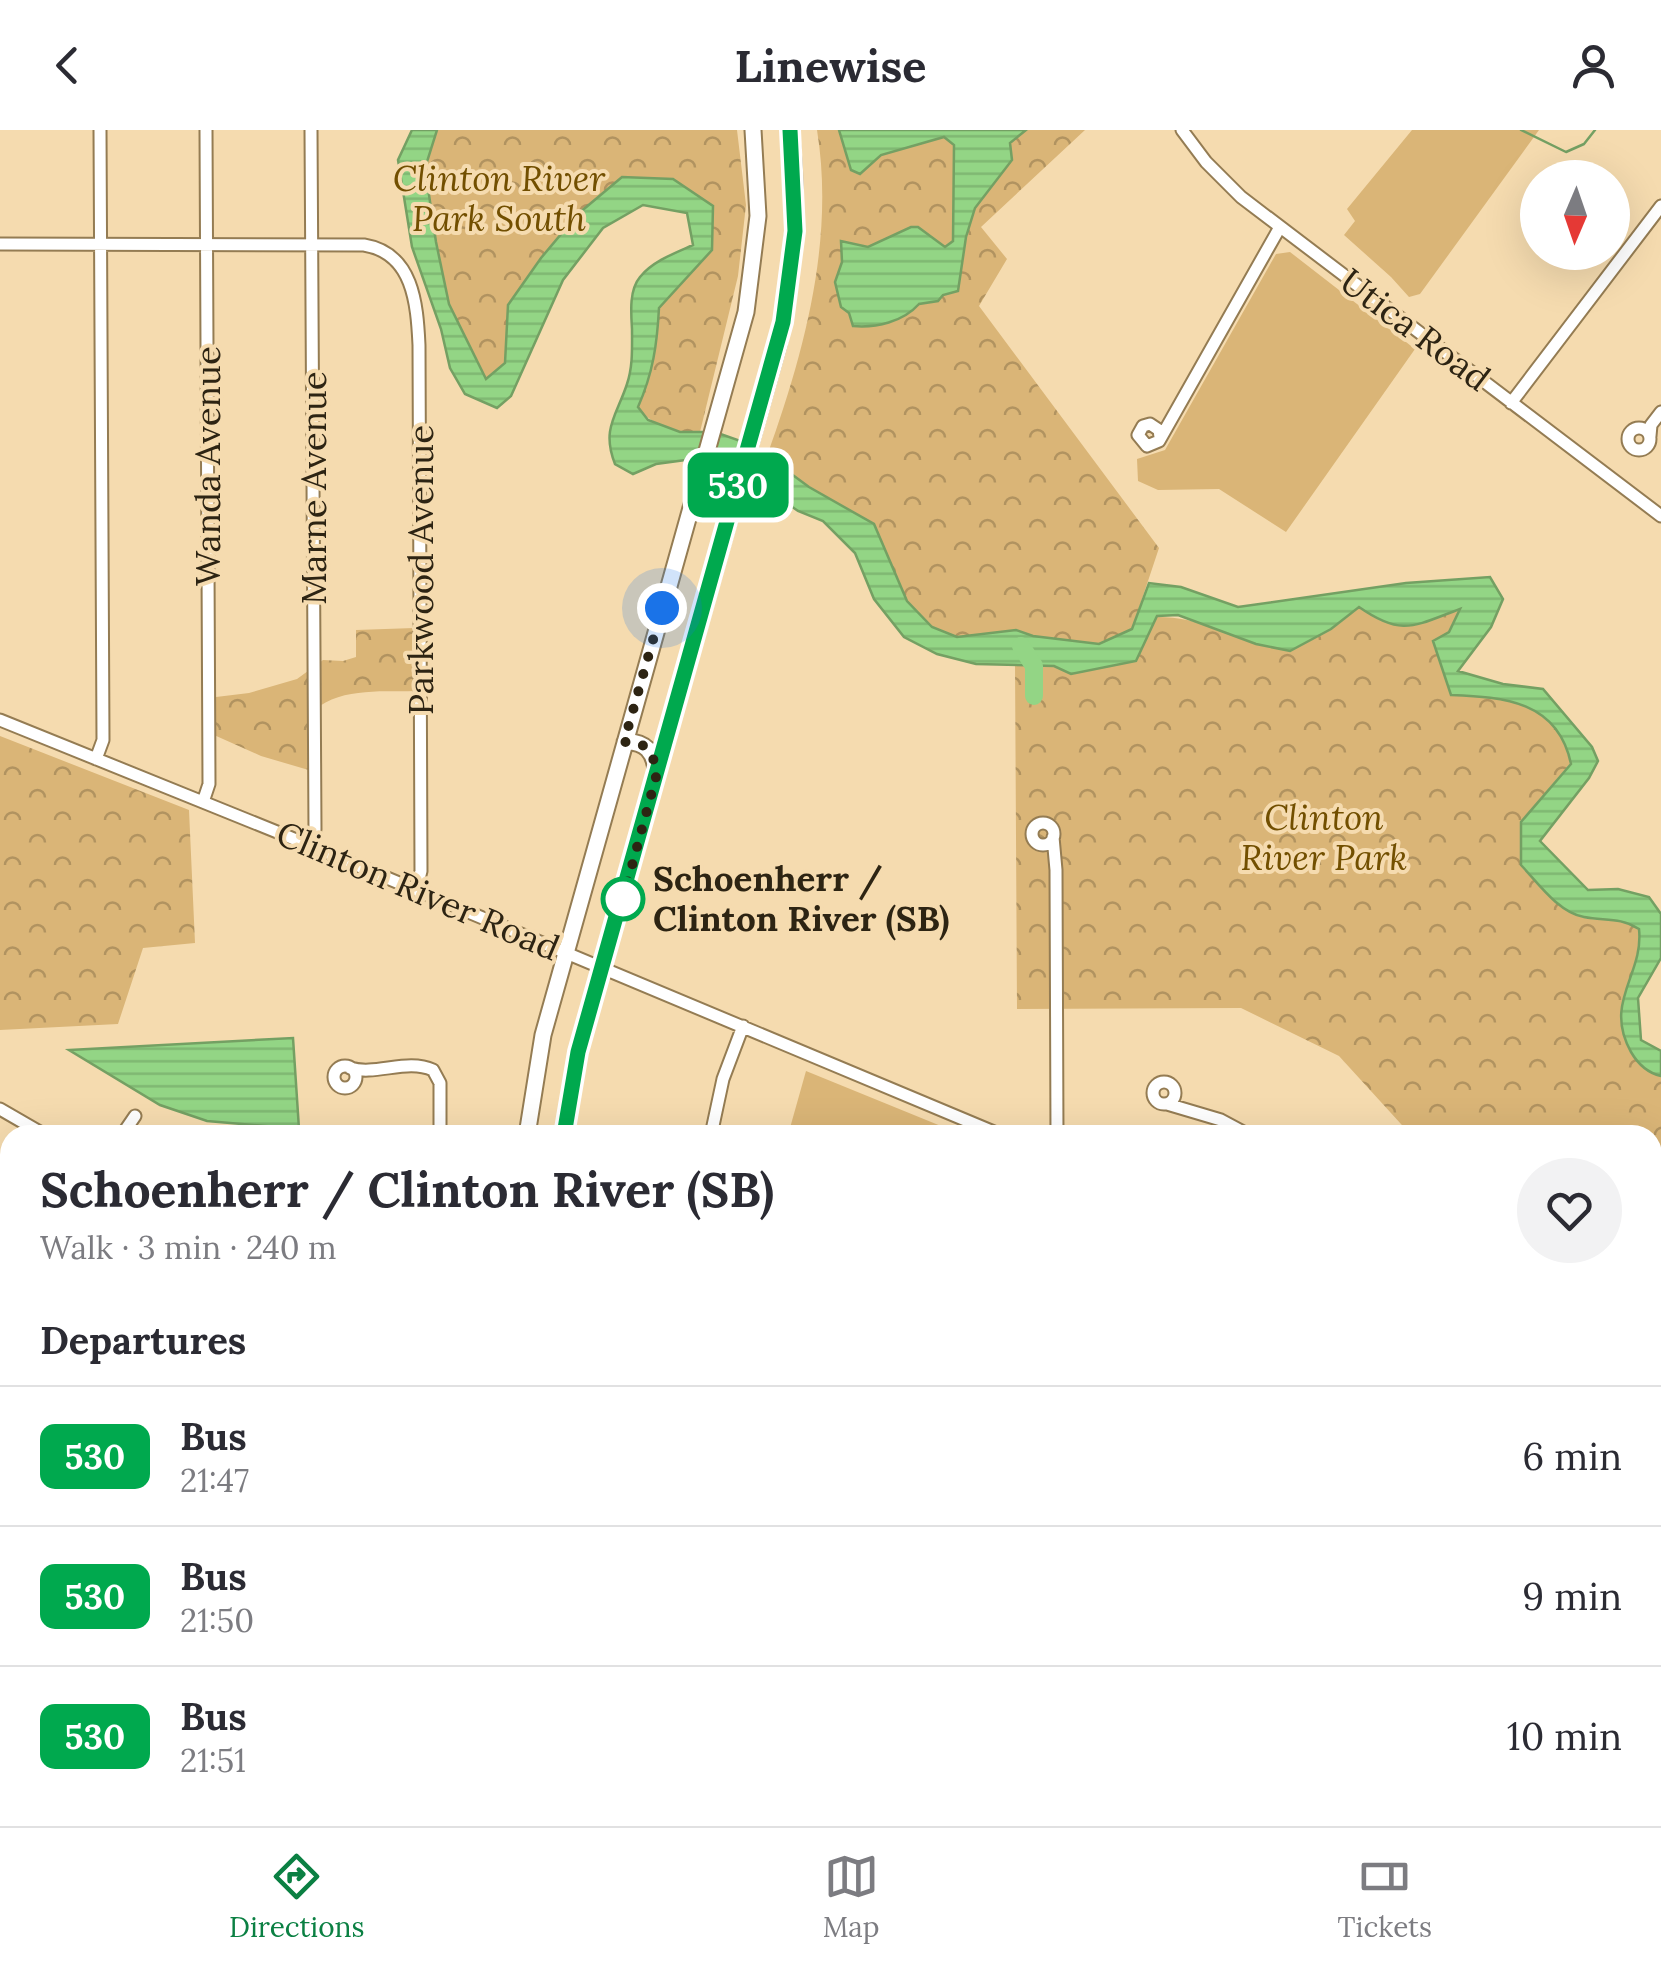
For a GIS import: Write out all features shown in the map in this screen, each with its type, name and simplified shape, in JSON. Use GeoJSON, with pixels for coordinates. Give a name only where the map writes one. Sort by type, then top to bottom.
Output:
{"type":"FeatureCollection","features":[{"type":"Feature","properties":{"kind":"main road"},"geometry":{"type":"LineString","coordinates":[[528,1125],[538,1058],[564,952],[746,312],[758,194],[753,130]]}},
{"type":"Feature","properties":{"kind":"main road"},"geometry":{"type":"LineString","coordinates":[[566,1125],[578,1052],[771,376],[790,284],[795,231],[790,130]]}},
{"type":"Feature","properties":{"kind":"main road"},"geometry":{"type":"LineString","coordinates":[[624,742],[648,748],[655,762],[656,777]]}},
{"type":"Feature","properties":{"kind":"street"},"geometry":{"type":"LineString","coordinates":[[96,759],[103,740],[100,130]]}},
{"type":"Feature","properties":{"kind":"street","name":"Wanda Avenue"},"geometry":{"type":"LineString","coordinates":[[203,802],[210,784],[206,130]]}},
{"type":"Feature","properties":{"kind":"street","name":"Marne Avenue"},"geometry":{"type":"LineString","coordinates":[[311,130],[315,830],[312,846]]}},
{"type":"Feature","properties":{"kind":"street","name":"Utica Road"},"geometry":{"type":"LineString","coordinates":[[1182,130],[1230,187],[1661,516]]}},
{"type":"Feature","properties":{"kind":"street"},"geometry":{"type":"LineString","coordinates":[[1511,402],[1661,206]]}},
{"type":"Feature","properties":{"kind":"street"},"geometry":{"type":"LineString","coordinates":[[1160,430],[1188,392],[1280,227]]}},
{"type":"Feature","properties":{"kind":"street"},"geometry":{"type":"LineString","coordinates":[[0,244],[312,246]]}},
{"type":"Feature","properties":{"kind":"street","name":"Parkwood Avenue"},"geometry":{"type":"LineString","coordinates":[[312,246],[364,245],[394,254],[414,298],[419,345],[422,833],[421,875],[416,890]]}},
{"type":"Feature","properties":{"kind":"street"},"geometry":{"type":"LineString","coordinates":[[1647,430],[1661,412]]}},
{"type":"Feature","properties":{"kind":"street","name":"Clinton River Road"},"geometry":{"type":"LineString","coordinates":[[0,720],[978,1125]]}},
{"type":"Feature","properties":{"kind":"street"},"geometry":{"type":"LineString","coordinates":[[1048,841],[1054,853],[1057,1125]]}},
{"type":"Feature","properties":{"kind":"street"},"geometry":{"type":"LineString","coordinates":[[713,1125],[723,1079],[743,1026]]}},
{"type":"Feature","properties":{"kind":"street"},"geometry":{"type":"LineString","coordinates":[[355,1073],[410,1066],[433,1070],[440,1083],[440,1125]]}},
{"type":"Feature","properties":{"kind":"street"},"geometry":{"type":"LineString","coordinates":[[1185,1109],[1173,1086],[1167,1082],[1154,1088],[1154,1098],[1167,1104],[1221,1120],[1230,1125]]}},
{"type":"Feature","properties":{"kind":"street"},"geometry":{"type":"LineString","coordinates":[[1167,1104],[1176,1092]]}},
{"type":"Feature","properties":{"kind":"street"},"geometry":{"type":"LineString","coordinates":[[0,1108],[28,1125]]}},
{"type":"Feature","properties":{"kind":"street"},"geometry":{"type":"LineString","coordinates":[[129,1125],[135,1116]]}},
{"type":"Feature","properties":{"kind":"green space","name":"Clinton River Park South"},"geometry":{"type":"Polygon","coordinates":[[[437,130],[737,130],[746,205],[738,276],[700,432],[665,427],[637,407],[653,359],[659,308],[712,250],[673,179],[541,258],[508,305],[505,363],[486,379],[449,304],[436,242],[425,168],[437,130]]]}},
{"type":"Feature","properties":{"kind":"green space"},"geometry":{"type":"Polygon","coordinates":[[[817,130],[1085,130],[981,227],[1007,259],[979,306],[1159,548],[1132,629],[1099,644],[1033,636],[1016,630],[957,637],[932,627],[907,601],[874,524],[809,487],[767,456],[793,377],[813,296],[822,213],[817,130]]]}},
{"type":"Feature","properties":{"kind":"green space"},"geometry":{"type":"Polygon","coordinates":[[[1412,130],[1539,130],[1420,294],[1409,297],[1344,235],[1355,221],[1347,209],[1412,130]]]}},
{"type":"Feature","properties":{"kind":"green space"},"geometry":{"type":"Polygon","coordinates":[[[1290,252],[1415,349],[1286,532],[1219,489],[1158,490],[1138,481],[1137,459],[1165,450],[1276,254],[1290,252]]]}},
{"type":"Feature","properties":{"kind":"green space","name":"Clinton River Park"},"geometry":{"type":"Polygon","coordinates":[[[1360,607],[1398,625],[1431,620],[1460,609],[1449,632],[1433,642],[1451,695],[1509,701],[1542,715],[1554,727],[1570,764],[1521,821],[1521,866],[1568,911],[1584,918],[1622,921],[1639,929],[1621,1019],[1633,1056],[1643,1067],[1661,1076],[1661,1125],[1402,1125],[1339,1056],[1241,1008],[1017,1009],[1015,664],[1054,666],[1072,674],[1136,661],[1156,617],[1207,625],[1290,651],[1332,629],[1360,607]]]}},
{"type":"Feature","properties":{"kind":"green space"},"geometry":{"type":"Polygon","coordinates":[[[414,628],[415,691],[345,695],[320,706],[309,715],[312,771],[261,756],[214,735],[216,697],[249,693],[297,679],[323,660],[356,657],[356,630],[414,628]]]}},
{"type":"Feature","properties":{"kind":"green space"},"geometry":{"type":"Polygon","coordinates":[[[0,736],[189,810],[195,943],[143,948],[118,1024],[0,1030],[0,736]]]}},
{"type":"Feature","properties":{"kind":"green space"},"geometry":{"type":"Polygon","coordinates":[[[806,1071],[938,1125],[791,1125],[806,1071]]]}},
{"type":"Feature","properties":{"kind":"shaded area"},"geometry":{"type":"Polygon","coordinates":[[[412,130],[437,130],[425,168],[436,242],[449,304],[486,379],[505,363],[508,305],[578,214],[622,177],[673,179],[713,206],[712,250],[659,308],[653,359],[638,407],[648,420],[680,432],[715,432],[752,445],[809,487],[874,524],[907,601],[932,627],[957,637],[1016,630],[1033,636],[1099,644],[1132,629],[1149,583],[1181,587],[1238,607],[1406,583],[1490,577],[1503,599],[1491,627],[1458,671],[1503,684],[1543,689],[1592,747],[1598,761],[1589,778],[1540,841],[1588,890],[1618,889],[1649,897],[1661,914],[1661,958],[1638,998],[1641,1040],[1661,1051],[1661,1076],[1648,1070],[1631,1052],[1621,1018],[1636,961],[1639,929],[1566,910],[1521,865],[1521,822],[1571,764],[1564,743],[1541,715],[1509,701],[1451,695],[1433,641],[1449,632],[1460,609],[1408,626],[1386,622],[1359,607],[1331,629],[1290,651],[1256,644],[1178,615],[1157,616],[1136,661],[1071,674],[1054,666],[976,664],[937,654],[904,637],[874,599],[855,553],[823,521],[798,511],[746,468],[708,457],[656,464],[633,474],[615,464],[610,431],[630,370],[634,288],[651,266],[693,245],[687,213],[643,205],[603,228],[563,280],[511,396],[497,408],[465,394],[450,368],[441,329],[412,247],[398,160],[412,130]]]}},
{"type":"Feature","properties":{"kind":"shaded area"},"geometry":{"type":"Polygon","coordinates":[[[839,130],[1026,130],[1010,143],[1012,160],[975,208],[958,291],[943,295],[938,301],[919,304],[889,322],[853,326],[849,313],[841,307],[835,282],[842,262],[841,241],[868,247],[918,227],[945,247],[953,241],[954,145],[944,137],[881,155],[860,174],[851,170],[839,130]]]}},
{"type":"Feature","properties":{"kind":"shaded area"},"geometry":{"type":"Polygon","coordinates":[[[293,1038],[299,1125],[207,1121],[160,1105],[69,1050],[293,1038]]]}},
{"type":"Feature","properties":{"kind":"waterway"},"geometry":{"type":"LineString","coordinates":[[1521,130],[1566,152],[1584,144],[1595,130]]}},
{"type":"Feature","properties":{"kind":"waterway"},"geometry":{"type":"LineString","coordinates":[[1021,646],[1034,666],[1034,696]]}},
{"type":"Feature","properties":{"kind":"bus line","name":"530"},"geometry":{"type":"LineString","coordinates":[[565,1125],[578,1052],[771,376],[790,284],[795,231],[790,130]]}},
{"type":"Feature","properties":{"kind":"place","name":"Schoenherr / Clinton River (SB)"},"geometry":{"type":"Point","coordinates":[623,899]}},
{"type":"Feature","properties":{"kind":"route"},"geometry":{"type":"LineString","coordinates":[[623,899],[656,777],[655,762],[648,748],[624,742],[662,608]]}}]}
